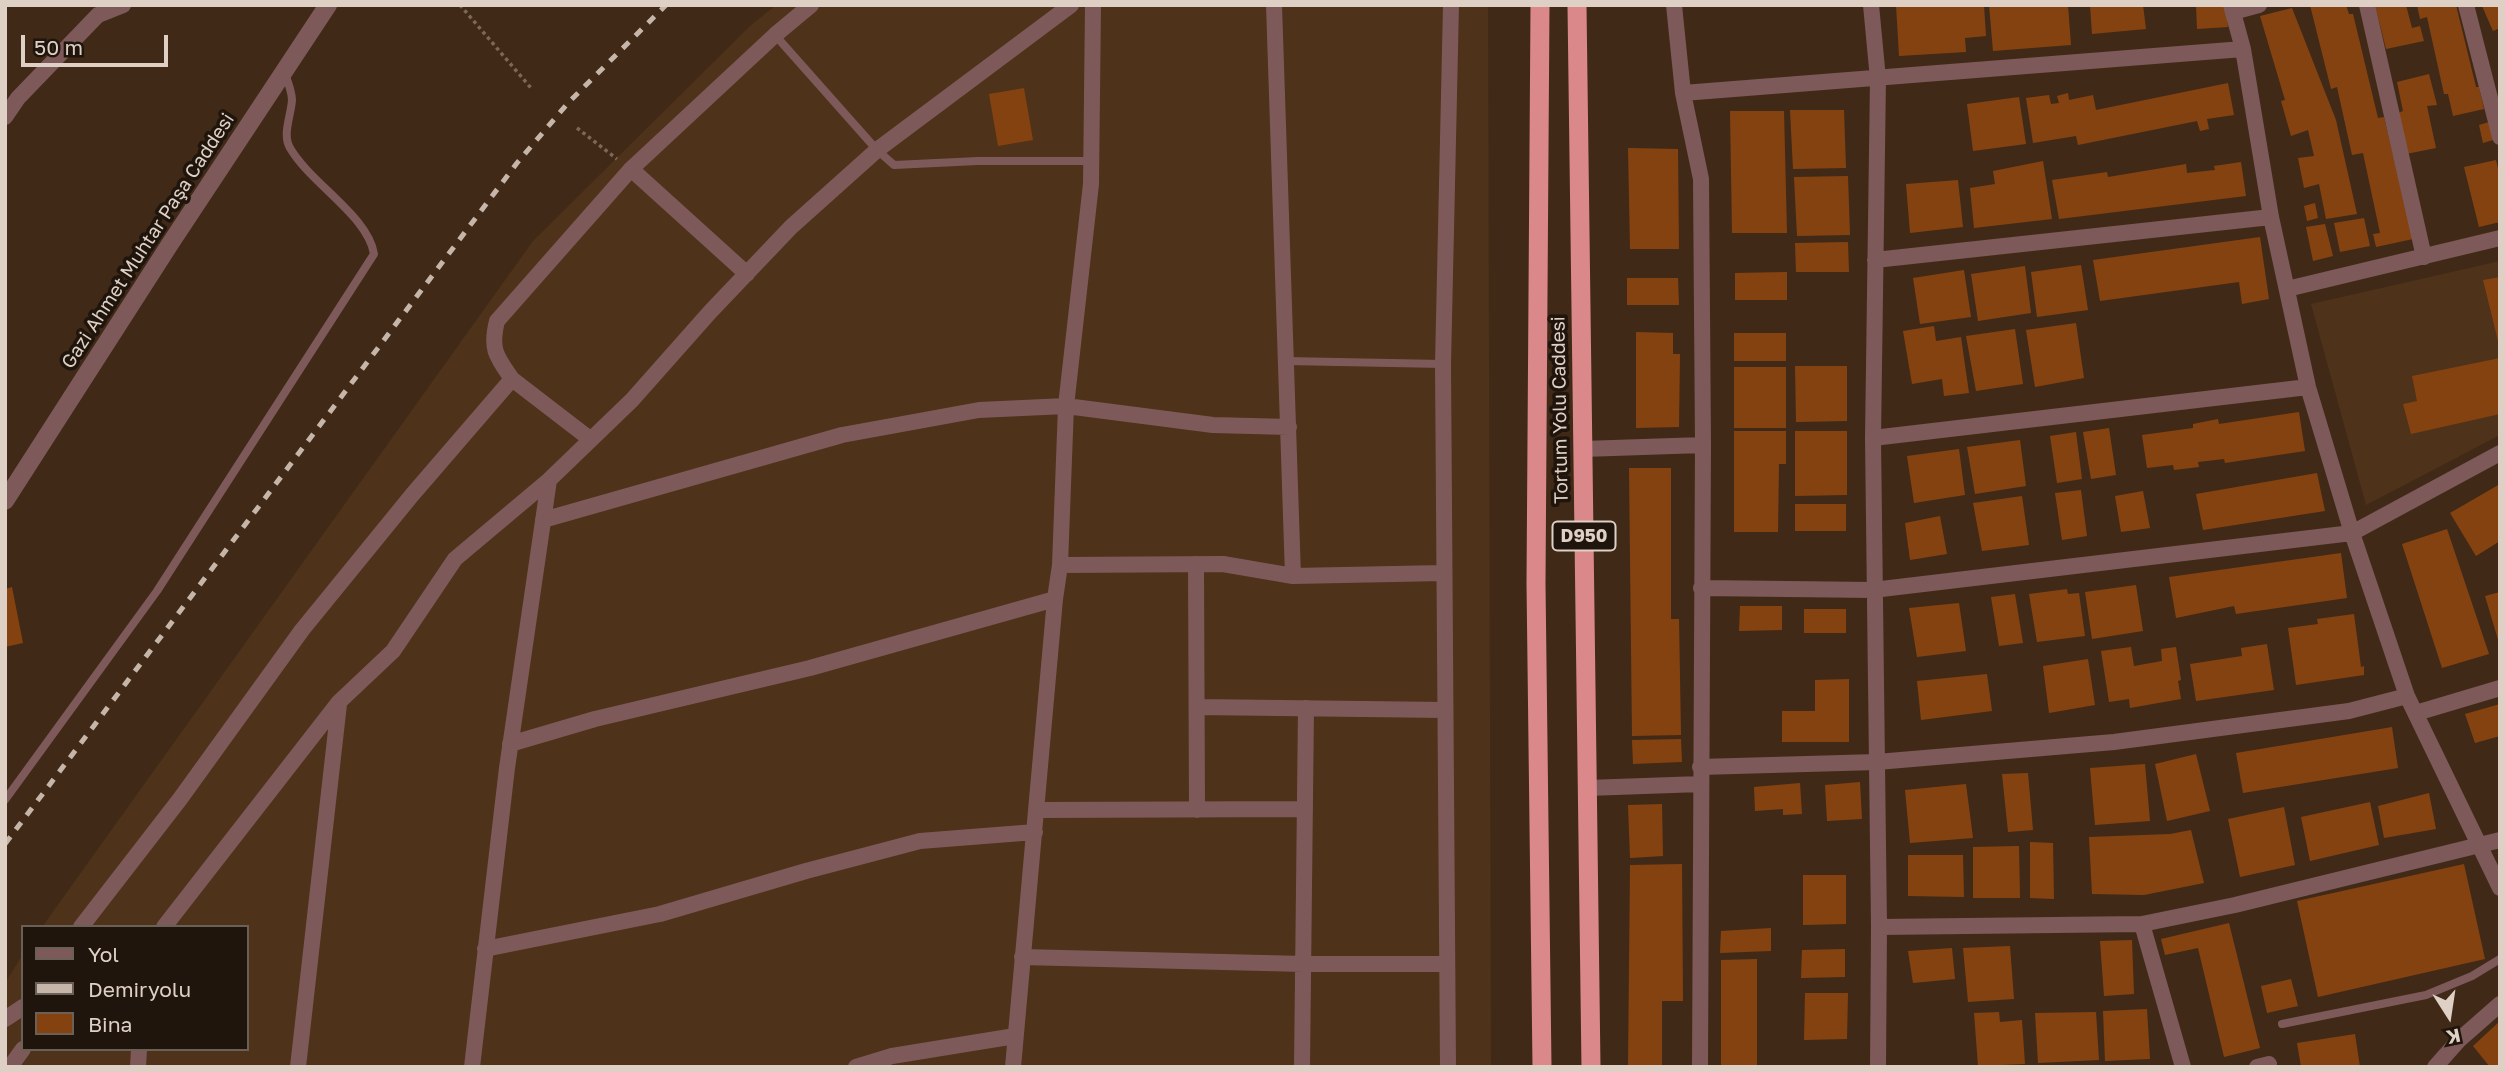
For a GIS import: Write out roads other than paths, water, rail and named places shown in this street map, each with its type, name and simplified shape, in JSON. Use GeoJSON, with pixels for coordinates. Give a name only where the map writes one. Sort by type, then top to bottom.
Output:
{"type":"FeatureCollection","features":[{"type":"Feature","properties":{"kind":"highway","name":"Tortum Yolu Caddesi"},"geometry":{"type":"LineString","coordinates":[[1540,5],[1535,368],[1542,1067]]}},
{"type":"Feature","properties":{"kind":"highway","name":"Tortum Yolu Caddesi"},"geometry":{"type":"LineString","coordinates":[[1577,5],[1591,1067]]}},
{"type":"Feature","properties":{"kind":"street"},"geometry":{"type":"LineString","coordinates":[[5,117],[12,96],[99,10],[123,5]]}},
{"type":"Feature","properties":{"kind":"street","name":"Gazi Ahmet Muhtar Paşa Caddesi"},"geometry":{"type":"LineString","coordinates":[[5,501],[328,5]]}},
{"type":"Feature","properties":{"kind":"street"},"geometry":{"type":"LineString","coordinates":[[590,439],[512,380],[497,357],[492,341],[497,321],[631,169],[811,5]]}},
{"type":"Feature","properties":{"kind":"street"},"geometry":{"type":"LineString","coordinates":[[166,925],[339,702],[393,651],[456,559],[549,480],[632,400],[790,227],[877,150],[1071,5]]}},
{"type":"Feature","properties":{"kind":"street"},"geometry":{"type":"LineString","coordinates":[[1013,1067],[1060,565],[1066,406],[1091,184],[1093,5]]}},
{"type":"Feature","properties":{"kind":"street"},"geometry":{"type":"LineString","coordinates":[[1274,5],[1293,576]]}},
{"type":"Feature","properties":{"kind":"street"},"geometry":{"type":"LineString","coordinates":[[1448,1067],[1444,364],[1451,5]]}},
{"type":"Feature","properties":{"kind":"street"},"geometry":{"type":"LineString","coordinates":[[1674,5],[1683,93],[1701,178],[1703,445],[1700,1067]]}},
{"type":"Feature","properties":{"kind":"street"},"geometry":{"type":"LineString","coordinates":[[1871,5],[1878,79],[1873,438],[1879,927],[1878,1067]]}},
{"type":"Feature","properties":{"kind":"street"},"geometry":{"type":"LineString","coordinates":[[2259,5],[2232,9],[2243,49],[2271,217],[2308,387],[2352,533],[2407,696],[2500,888]]}},
{"type":"Feature","properties":{"kind":"street"},"geometry":{"type":"LineString","coordinates":[[2367,5],[2424,257]]}},
{"type":"Feature","properties":{"kind":"street"},"geometry":{"type":"LineString","coordinates":[[2466,5],[2500,137]]}},
{"type":"Feature","properties":{"kind":"street"},"geometry":{"type":"LineString","coordinates":[[1683,93],[2243,49]]}},
{"type":"Feature","properties":{"kind":"street"},"geometry":{"type":"LineString","coordinates":[[631,169],[747,274]]}},
{"type":"Feature","properties":{"kind":"street"},"geometry":{"type":"LineString","coordinates":[[1875,260],[2271,217]]}},
{"type":"Feature","properties":{"kind":"street"},"geometry":{"type":"LineString","coordinates":[[2287,289],[2500,238]]}},
{"type":"Feature","properties":{"kind":"street"},"geometry":{"type":"LineString","coordinates":[[83,925],[180,799],[302,630],[412,495],[512,380]]}},
{"type":"Feature","properties":{"kind":"street"},"geometry":{"type":"LineString","coordinates":[[1873,438],[2308,387]]}},
{"type":"Feature","properties":{"kind":"street"},"geometry":{"type":"LineString","coordinates":[[543,520],[842,435],[979,410],[1066,406],[1213,425],[1289,427]]}},
{"type":"Feature","properties":{"kind":"street"},"geometry":{"type":"LineString","coordinates":[[1583,449],[1703,445]]}},
{"type":"Feature","properties":{"kind":"street"},"geometry":{"type":"LineString","coordinates":[[1701,588],[1873,590],[2352,533],[2500,453]]}},
{"type":"Feature","properties":{"kind":"street"},"geometry":{"type":"LineString","coordinates":[[472,1067],[510,744],[549,480]]}},
{"type":"Feature","properties":{"kind":"street"},"geometry":{"type":"LineString","coordinates":[[1060,565],[1223,564],[1293,576],[1444,573]]}},
{"type":"Feature","properties":{"kind":"street"},"geometry":{"type":"LineString","coordinates":[[1196,565],[1197,810]]}},
{"type":"Feature","properties":{"kind":"street"},"geometry":{"type":"LineString","coordinates":[[510,744],[595,719],[810,668],[1055,599]]}},
{"type":"Feature","properties":{"kind":"street"},"geometry":{"type":"LineString","coordinates":[[2416,713],[2500,688]]}},
{"type":"Feature","properties":{"kind":"street"},"geometry":{"type":"LineString","coordinates":[[1587,788],[1700,776],[2113,742],[2348,711],[2407,696]]}},
{"type":"Feature","properties":{"kind":"street"},"geometry":{"type":"LineString","coordinates":[[298,1067],[339,702]]}},
{"type":"Feature","properties":{"kind":"street"},"geometry":{"type":"LineString","coordinates":[[1196,707],[1445,710]]}},
{"type":"Feature","properties":{"kind":"street"},"geometry":{"type":"LineString","coordinates":[[1303,1067],[1306,708]]}},
{"type":"Feature","properties":{"kind":"street"},"geometry":{"type":"LineString","coordinates":[[1037,810],[1305,809]]}},
{"type":"Feature","properties":{"kind":"street"},"geometry":{"type":"LineString","coordinates":[[485,949],[660,914],[920,841],[1035,832]]}},
{"type":"Feature","properties":{"kind":"street"},"geometry":{"type":"LineString","coordinates":[[1879,927],[2142,924],[2235,905],[2500,840]]}},
{"type":"Feature","properties":{"kind":"street"},"geometry":{"type":"LineString","coordinates":[[2142,924],[2183,1067]]}},
{"type":"Feature","properties":{"kind":"street"},"geometry":{"type":"LineString","coordinates":[[1022,957],[1304,964],[1447,964]]}},
{"type":"Feature","properties":{"kind":"street"},"geometry":{"type":"LineString","coordinates":[[2435,1067],[2459,1040],[2500,1004]]}},
{"type":"Feature","properties":{"kind":"street"},"geometry":{"type":"LineString","coordinates":[[5,1018],[21,1008]]}},
{"type":"Feature","properties":{"kind":"street"},"geometry":{"type":"LineString","coordinates":[[856,1067],[892,1056],[1015,1036]]}},
{"type":"Feature","properties":{"kind":"street"},"geometry":{"type":"LineString","coordinates":[[10,1067],[22,1051]]}},
{"type":"Feature","properties":{"kind":"lane"},"geometry":{"type":"LineString","coordinates":[[775,35],[877,150],[894,165],[978,161],[1092,161]]}},
{"type":"Feature","properties":{"kind":"lane"},"geometry":{"type":"LineString","coordinates":[[5,800],[157,591],[374,254],[372,241],[359,223],[305,170],[288,145],[287,126],[292,98],[284,71]]}},
{"type":"Feature","properties":{"kind":"lane"},"geometry":{"type":"LineString","coordinates":[[1286,361],[1444,364]]}},
{"type":"Feature","properties":{"kind":"lane"},"geometry":{"type":"LineString","coordinates":[[2282,1024],[2426,995],[2472,976],[2500,959]]}},
{"type":"Feature","properties":{"kind":"railway"},"geometry":{"type":"LineString","coordinates":[[5,844],[517,163],[568,103],[666,5]]}}]}
